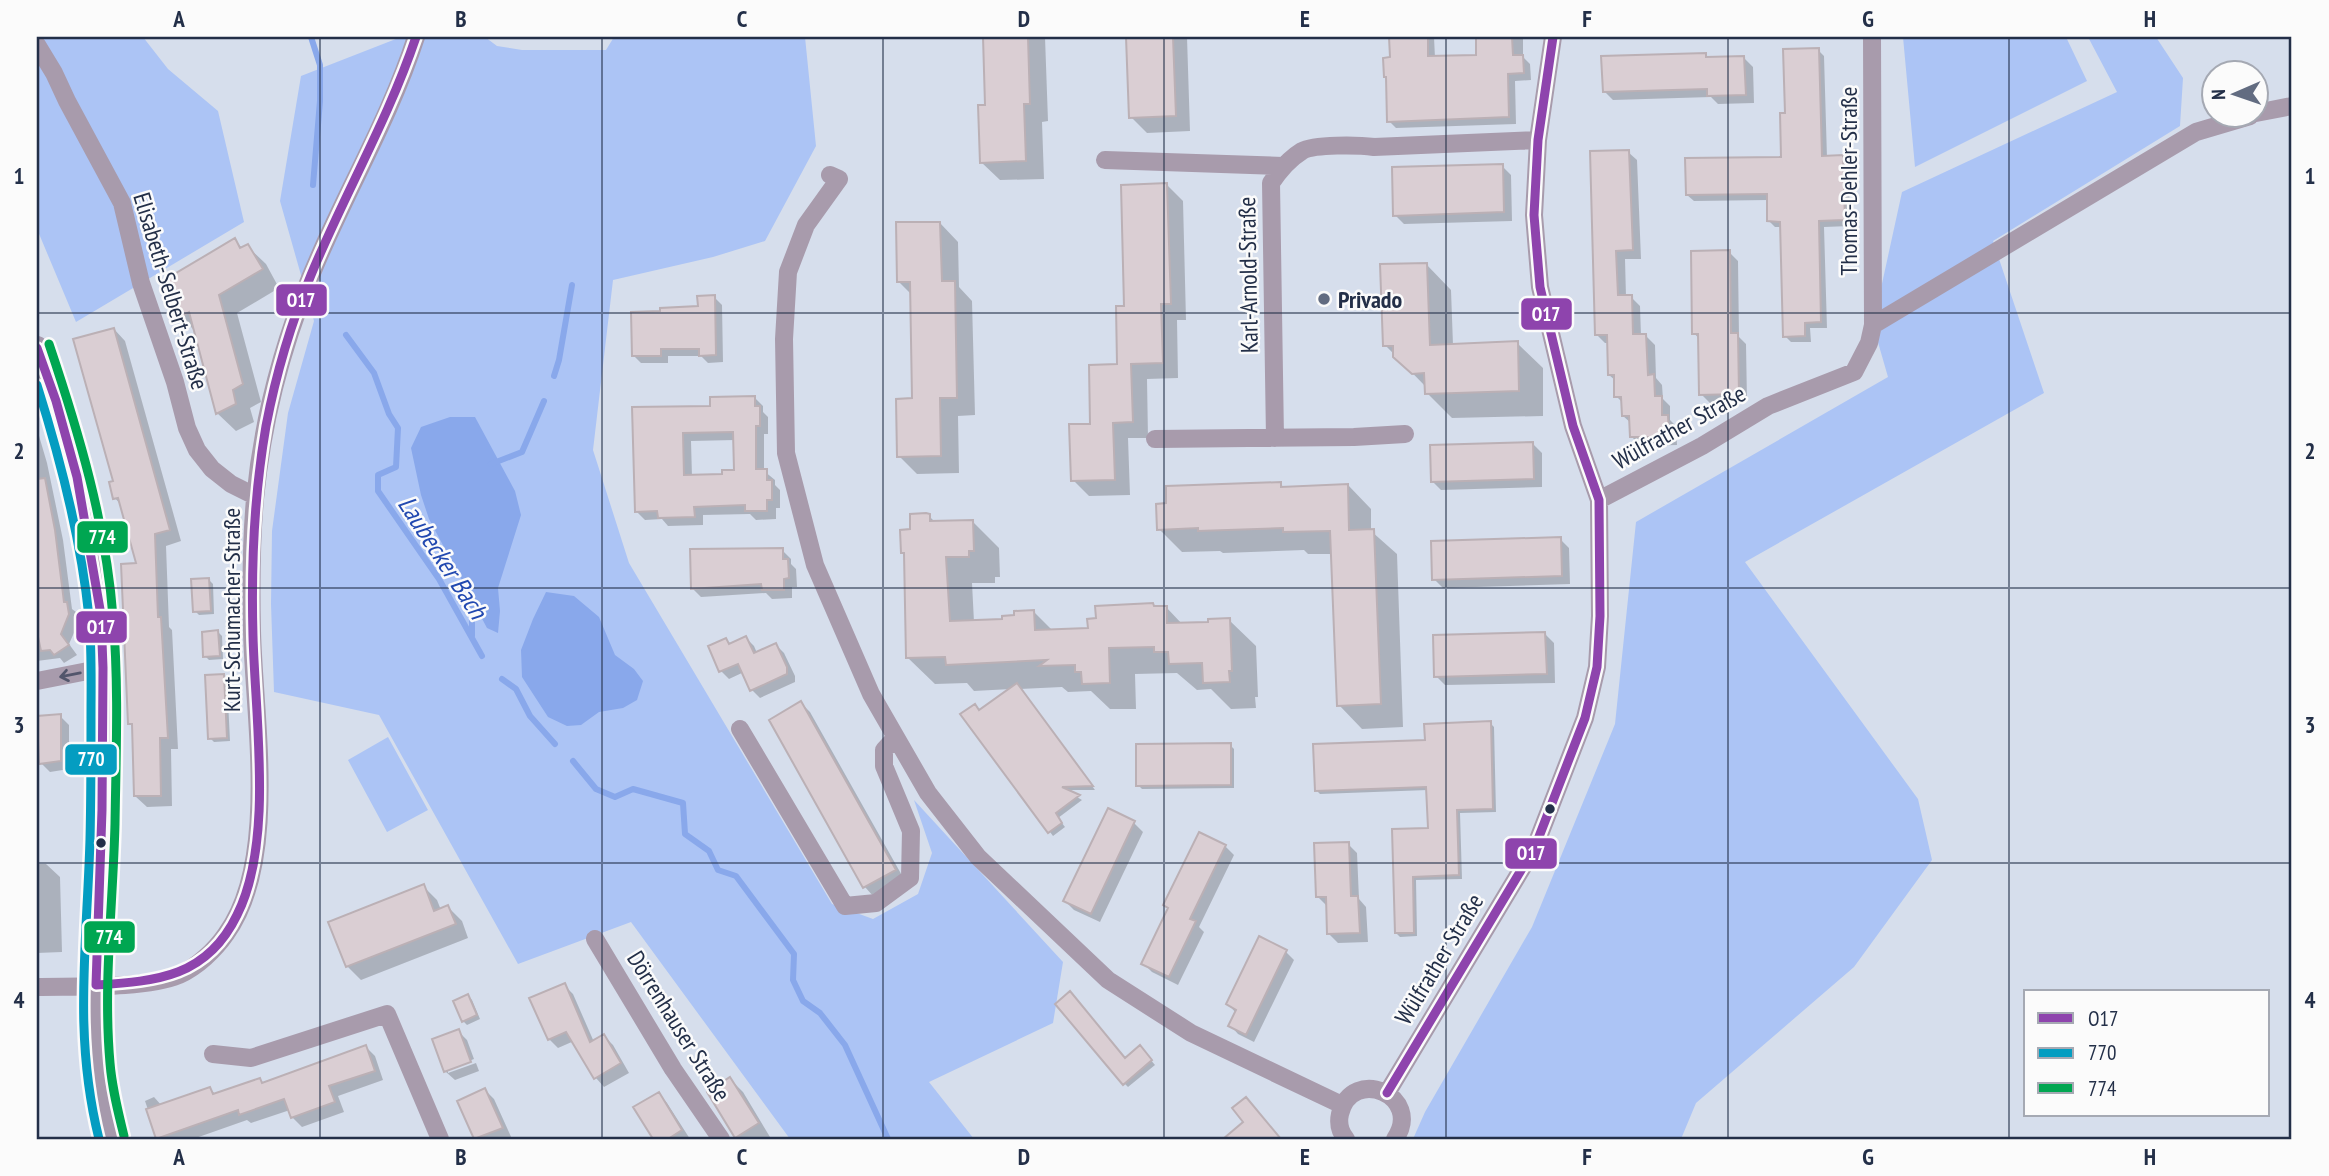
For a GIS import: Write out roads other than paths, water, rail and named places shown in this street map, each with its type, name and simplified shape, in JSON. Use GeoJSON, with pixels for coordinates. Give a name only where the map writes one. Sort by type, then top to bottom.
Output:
{"type":"FeatureCollection","features":[{"type":"Feature","properties":{"kind":"street","name":"Kurt-Schumacher-Straße"},"geometry":{"type":"LineString","coordinates":[[37,987],[141,982],[182,974],[222,939],[238,914],[246,894],[257,842],[258,789],[252,632],[255,496],[262,450],[291,327],[311,275],[386,115],[416,37]]}},
{"type":"Feature","properties":{"kind":"street"},"geometry":{"type":"LineString","coordinates":[[1553,37],[1538,140],[1534,215],[1540,286],[1573,426],[1599,499]]}},
{"type":"Feature","properties":{"kind":"street","name":"Thomas-Dehler-Straße"},"geometry":{"type":"LineString","coordinates":[[1872,37],[1873,325]]}},
{"type":"Feature","properties":{"kind":"street","name":"Elisabeth-Selbert-Straße"},"geometry":{"type":"LineString","coordinates":[[37,45],[122,203],[141,283],[175,382],[187,428],[197,450],[212,469],[231,484],[255,496]]}},
{"type":"Feature","properties":{"kind":"street"},"geometry":{"type":"LineString","coordinates":[[2270,110],[2292,106]]}},
{"type":"Feature","properties":{"kind":"street"},"geometry":{"type":"LineString","coordinates":[[1873,325],[2196,132],[2204,130]]}},
{"type":"Feature","properties":{"kind":"street"},"geometry":{"type":"LineString","coordinates":[[1105,160],[1283,166],[1304,149],[1355,144],[1374,146],[1538,140]]}},
{"type":"Feature","properties":{"kind":"street","name":"Karl-Arnold-Straße"},"geometry":{"type":"LineString","coordinates":[[1275,438],[1270,183],[1283,166]]}},
{"type":"Feature","properties":{"kind":"street"},"geometry":{"type":"LineString","coordinates":[[830,175],[839,179],[806,225],[788,272],[784,339],[786,453],[815,565],[871,694],[895,738],[928,793],[978,858],[1108,981],[1191,1033],[1342,1105]]}},
{"type":"Feature","properties":{"kind":"street","name":"Wülfrather Straße"},"geometry":{"type":"LineString","coordinates":[[1387,1093],[1535,847],[1585,718],[1597,667],[1600,616],[1599,499],[1702,446],[1768,406],[1854,373],[1869,342],[1873,325]]}},
{"type":"Feature","properties":{"kind":"street"},"geometry":{"type":"LineString","coordinates":[[37,348],[56,401],[77,477],[101,615],[102,843],[96,1055],[112,1139]]}},
{"type":"Feature","properties":{"kind":"street"},"geometry":{"type":"LineString","coordinates":[[1155,439],[1405,434]]}},
{"type":"Feature","properties":{"kind":"street"},"geometry":{"type":"LineString","coordinates":[[37,681],[103,668]]}},
{"type":"Feature","properties":{"kind":"street"},"geometry":{"type":"LineString","coordinates":[[740,729],[845,906],[876,903],[909,878],[911,831],[884,766],[884,750],[895,738]]}},
{"type":"Feature","properties":{"kind":"street","name":"Dörrenhauser Straße"},"geometry":{"type":"LineString","coordinates":[[595,939],[673,1069],[722,1139]]}},
{"type":"Feature","properties":{"kind":"street"},"geometry":{"type":"LineString","coordinates":[[213,1054],[251,1058],[387,1014],[440,1139]]}},
{"type":"Feature","properties":{"kind":"street"},"geometry":{"type":"LineString","coordinates":[[1346,1139],[1338,1120],[1342,1105],[1350,1095],[1362,1089],[1375,1088],[1387,1093],[1397,1103],[1402,1117],[1400,1131],[1395,1139]]}},
{"type":"Feature","properties":{"kind":"waterway","name":"Laubecker Bach"},"geometry":{"type":"LineString","coordinates":[[311,37],[320,65],[313,185]]}},
{"type":"Feature","properties":{"kind":"waterway"},"geometry":{"type":"LineString","coordinates":[[554,376],[572,285]]}},
{"type":"Feature","properties":{"kind":"waterway","name":"Laubecker Bach"},"geometry":{"type":"LineString","coordinates":[[346,335],[374,373],[389,414],[398,428],[396,467],[378,475],[378,491],[439,579],[482,656]]}},
{"type":"Feature","properties":{"kind":"waterway"},"geometry":{"type":"LineString","coordinates":[[491,464],[522,452],[544,401]]}},
{"type":"Feature","properties":{"kind":"waterway"},"geometry":{"type":"LineString","coordinates":[[472,591],[472,636]]}},
{"type":"Feature","properties":{"kind":"waterway","name":"Laubecker Bach"},"geometry":{"type":"LineString","coordinates":[[502,679],[516,689],[530,716],[555,744]]}},
{"type":"Feature","properties":{"kind":"waterway","name":"Laubecker Bach"},"geometry":{"type":"LineString","coordinates":[[573,761],[596,789],[615,797],[633,789],[683,803],[685,834],[709,851],[718,870],[736,876],[794,954],[793,980],[803,1001],[820,1013],[845,1045],[888,1139]]}},
{"type":"Feature","properties":{"kind":"place","name":"Privado"},"geometry":{"type":"Point","coordinates":[1324,299]}}]}
